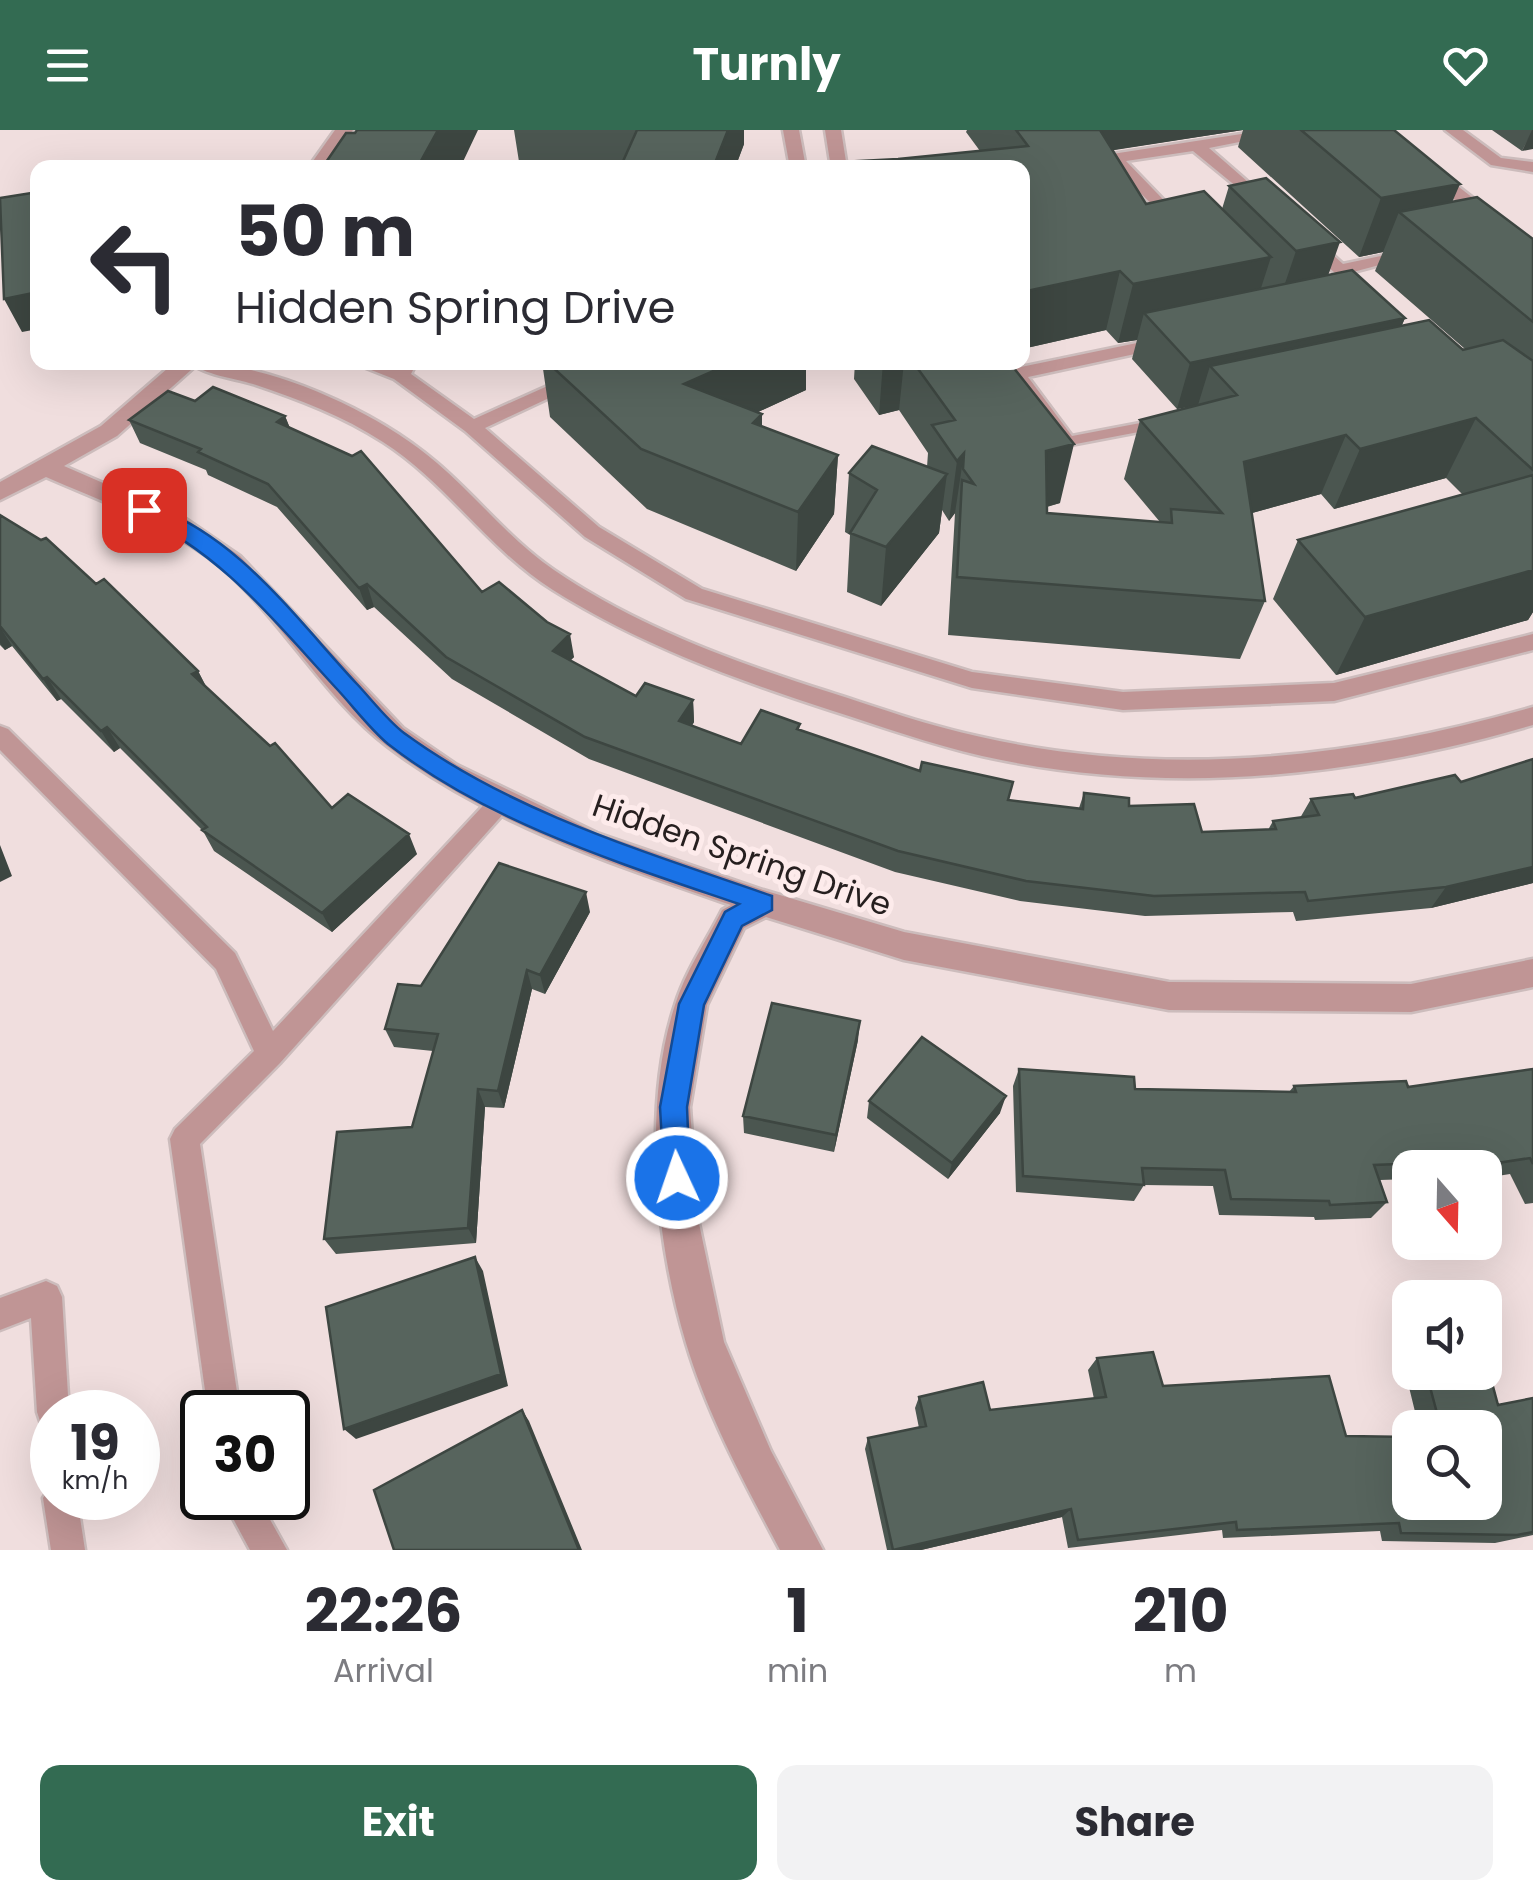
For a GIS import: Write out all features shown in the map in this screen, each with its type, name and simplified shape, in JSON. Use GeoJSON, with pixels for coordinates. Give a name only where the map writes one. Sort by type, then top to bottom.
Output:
{"type":"FeatureCollection","features":[{"type":"Feature","properties":{"kind":"street"},"geometry":{"type":"LineString","coordinates":[[323,160],[344,130]]}},
{"type":"Feature","properties":{"kind":"street"},"geometry":{"type":"LineString","coordinates":[[1375,130],[1533,254]]}},
{"type":"Feature","properties":{"kind":"street"},"geometry":{"type":"LineString","coordinates":[[0,492],[108,431],[180,370]]}},
{"type":"Feature","properties":{"kind":"street","name":"Hidden Spring Drive"},"geometry":{"type":"LineString","coordinates":[[46,467],[177,525],[231,562],[393,736],[446,773],[586,842],[764,903],[904,946],[1169,996],[1411,998],[1533,973]]}},
{"type":"Feature","properties":{"kind":"street"},"geometry":{"type":"LineString","coordinates":[[764,903],[734,919],[691,1004],[674,1107],[679,1214],[705,1343],[757,1465],[802,1550]]}},
{"type":"Feature","properties":{"kind":"lane"},"geometry":{"type":"LineString","coordinates":[[791,130],[797,160]]}},
{"type":"Feature","properties":{"kind":"lane"},"geometry":{"type":"LineString","coordinates":[[833,130],[838,160]]}},
{"type":"Feature","properties":{"kind":"lane"},"geometry":{"type":"LineString","coordinates":[[1454,130],[1497,162],[1533,167]]}},
{"type":"Feature","properties":{"kind":"lane"},"geometry":{"type":"LineString","coordinates":[[1030,172],[1286,132]]}},
{"type":"Feature","properties":{"kind":"lane"},"geometry":{"type":"LineString","coordinates":[[1198,147],[1380,305],[1339,306]]}},
{"type":"Feature","properties":{"kind":"lane"},"geometry":{"type":"LineString","coordinates":[[1116,160],[1193,240]]}},
{"type":"Feature","properties":{"kind":"lane"},"geometry":{"type":"LineString","coordinates":[[1474,241],[1507,234]]}},
{"type":"Feature","properties":{"kind":"lane"},"geometry":{"type":"LineString","coordinates":[[1340,270],[1424,252]]}},
{"type":"Feature","properties":{"kind":"lane"},"geometry":{"type":"LineString","coordinates":[[1180,340],[1016,374],[1066,442],[1198,414]]}},
{"type":"Feature","properties":{"kind":"lane"},"geometry":{"type":"LineString","coordinates":[[225,370],[311,396],[388,438],[430,467],[555,582],[624,620],[770,682],[984,746],[1175,772],[1254,769],[1350,762],[1422,749],[1533,716]]}},
{"type":"Feature","properties":{"kind":"lane"},"geometry":{"type":"LineString","coordinates":[[406,370],[592,532],[694,594],[972,680],[1123,701],[1334,692],[1533,642]]}},
{"type":"Feature","properties":{"kind":"lane"},"geometry":{"type":"LineString","coordinates":[[472,427],[599,370]]}},
{"type":"Feature","properties":{"kind":"lane"},"geometry":{"type":"LineString","coordinates":[[0,735],[226,961],[270,1054]]}},
{"type":"Feature","properties":{"kind":"lane"},"geometry":{"type":"LineString","coordinates":[[221,1390],[185,1138],[270,1054],[503,800]]}},
{"type":"Feature","properties":{"kind":"lane"},"geometry":{"type":"LineString","coordinates":[[0,1314],[46,1297],[52,1390]]}},
{"type":"Feature","properties":{"kind":"lane"},"geometry":{"type":"LineString","coordinates":[[63,1520],[68,1550]]}},
{"type":"Feature","properties":{"kind":"lane"},"geometry":{"type":"LineString","coordinates":[[252,1520],[270,1550]]}},
{"type":"Feature","properties":{"kind":"building"},"geometry":{"type":"Polygon","coordinates":[[[438,130],[421,160],[327,160],[346,133],[438,130]]]}},
{"type":"Feature","properties":{"kind":"building"},"geometry":{"type":"Polygon","coordinates":[[[637,130],[728,130],[716,160],[624,160],[637,130]]]}},
{"type":"Feature","properties":{"kind":"building"},"geometry":{"type":"Polygon","coordinates":[[[1016,130],[1100,130],[1146,204],[1204,191],[1271,257],[1133,284],[1120,271],[1030,290],[1030,160],[879,160],[1028,146],[1016,130]]]}},
{"type":"Feature","properties":{"kind":"building"},"geometry":{"type":"Polygon","coordinates":[[[1301,130],[1394,130],[1460,184],[1381,198],[1301,130]]]}},
{"type":"Feature","properties":{"kind":"building"},"geometry":{"type":"Polygon","coordinates":[[[1266,178],[1340,242],[1296,251],[1229,186],[1266,178]]]}},
{"type":"Feature","properties":{"kind":"building"},"geometry":{"type":"Polygon","coordinates":[[[30,193],[30,294],[4,299],[0,198],[30,193]]]}},
{"type":"Feature","properties":{"kind":"building"},"geometry":{"type":"Polygon","coordinates":[[[1477,197],[1533,239],[1533,322],[1399,212],[1477,197]]]}},
{"type":"Feature","properties":{"kind":"building"},"geometry":{"type":"Polygon","coordinates":[[[1352,270],[1405,318],[1190,363],[1144,313],[1352,270]]]}},
{"type":"Feature","properties":{"kind":"building"},"geometry":{"type":"Polygon","coordinates":[[[1429,320],[1463,350],[1503,340],[1533,361],[1533,470],[1476,418],[1360,449],[1346,435],[1244,462],[1265,601],[957,577],[962,480],[974,484],[963,469],[964,453],[957,461],[932,425],[955,420],[919,370],[1015,370],[1074,444],[1046,451],[1047,513],[1172,523],[1171,509],[1222,513],[1140,420],[1237,395],[1210,366],[1429,320]]]}},
{"type":"Feature","properties":{"kind":"building"},"geometry":{"type":"Polygon","coordinates":[[[556,370],[716,370],[684,384],[762,414],[753,423],[838,455],[798,512],[641,449],[556,370]]]}},
{"type":"Feature","properties":{"kind":"building"},"geometry":{"type":"Polygon","coordinates":[[[213,387],[285,416],[277,422],[352,456],[361,451],[482,592],[499,582],[547,622],[570,634],[553,651],[636,696],[645,683],[693,700],[679,721],[741,744],[761,710],[800,724],[797,729],[920,771],[922,762],[1013,782],[1008,800],[1083,809],[1084,793],[1129,798],[1129,806],[1194,804],[1202,832],[1276,829],[1273,821],[1319,815],[1311,799],[1353,794],[1355,798],[1455,775],[1461,782],[1533,759],[1533,867],[1446,887],[1308,901],[1305,892],[1154,896],[1026,881],[898,851],[585,737],[446,657],[367,584],[359,588],[268,484],[198,452],[201,449],[129,420],[168,391],[195,401],[213,387]]]}},
{"type":"Feature","properties":{"kind":"building"},"geometry":{"type":"Polygon","coordinates":[[[872,446],[947,474],[886,547],[850,533],[877,490],[849,473],[872,446]]]}},
{"type":"Feature","properties":{"kind":"building"},"geometry":{"type":"Polygon","coordinates":[[[1533,475],[1533,570],[1365,617],[1298,540],[1533,475]]]}},
{"type":"Feature","properties":{"kind":"building"},"geometry":{"type":"Polygon","coordinates":[[[0,515],[41,540],[46,538],[96,584],[104,579],[198,671],[192,674],[270,746],[275,743],[332,808],[348,794],[409,834],[322,913],[202,830],[207,827],[107,727],[101,731],[47,677],[43,679],[0,626],[0,515]]]}},
{"type":"Feature","properties":{"kind":"building"},"geometry":{"type":"Polygon","coordinates":[[[499,863],[586,892],[540,975],[527,970],[498,1091],[478,1089],[468,1228],[324,1239],[337,1132],[412,1127],[438,1034],[385,1029],[398,984],[421,986],[499,863]]]}},
{"type":"Feature","properties":{"kind":"building"},"geometry":{"type":"Polygon","coordinates":[[[772,1003],[860,1021],[836,1135],[743,1116],[772,1003]]]}},
{"type":"Feature","properties":{"kind":"building"},"geometry":{"type":"Polygon","coordinates":[[[922,1037],[1006,1096],[952,1163],[869,1101],[922,1037]]]}},
{"type":"Feature","properties":{"kind":"building"},"geometry":{"type":"Polygon","coordinates":[[[1019,1069],[1134,1077],[1135,1089],[1296,1092],[1294,1086],[1406,1081],[1408,1087],[1533,1069],[1533,1164],[1530,1158],[1502,1162],[1502,1150],[1392,1150],[1392,1164],[1374,1165],[1387,1202],[1330,1205],[1329,1201],[1231,1199],[1225,1170],[1142,1168],[1144,1185],[1023,1176],[1019,1069]]]}},
{"type":"Feature","properties":{"kind":"building"},"geometry":{"type":"Polygon","coordinates":[[[475,1257],[501,1374],[344,1429],[326,1307],[475,1257]]]}},
{"type":"Feature","properties":{"kind":"building"},"geometry":{"type":"Polygon","coordinates":[[[1153,1352],[1163,1386],[1329,1376],[1346,1436],[1392,1437],[1392,1520],[1502,1520],[1502,1410],[1436,1410],[1431,1390],[1494,1390],[1498,1405],[1533,1398],[1533,1532],[1401,1533],[1399,1523],[1237,1530],[1236,1522],[1078,1540],[1071,1509],[893,1550],[868,1438],[926,1426],[919,1397],[983,1382],[990,1410],[1106,1397],[1097,1358],[1153,1352]]]}},
{"type":"Feature","properties":{"kind":"building"},"geometry":{"type":"Polygon","coordinates":[[[522,1410],[579,1550],[394,1550],[374,1490],[522,1410]]]}},
{"type":"Feature","properties":{"kind":"route"},"geometry":{"type":"LineString","coordinates":[[144,510],[177,525],[231,562],[314,656],[393,736],[446,773],[586,842],[764,903],[734,919],[691,1004],[674,1107],[677,1178]]}}]}
